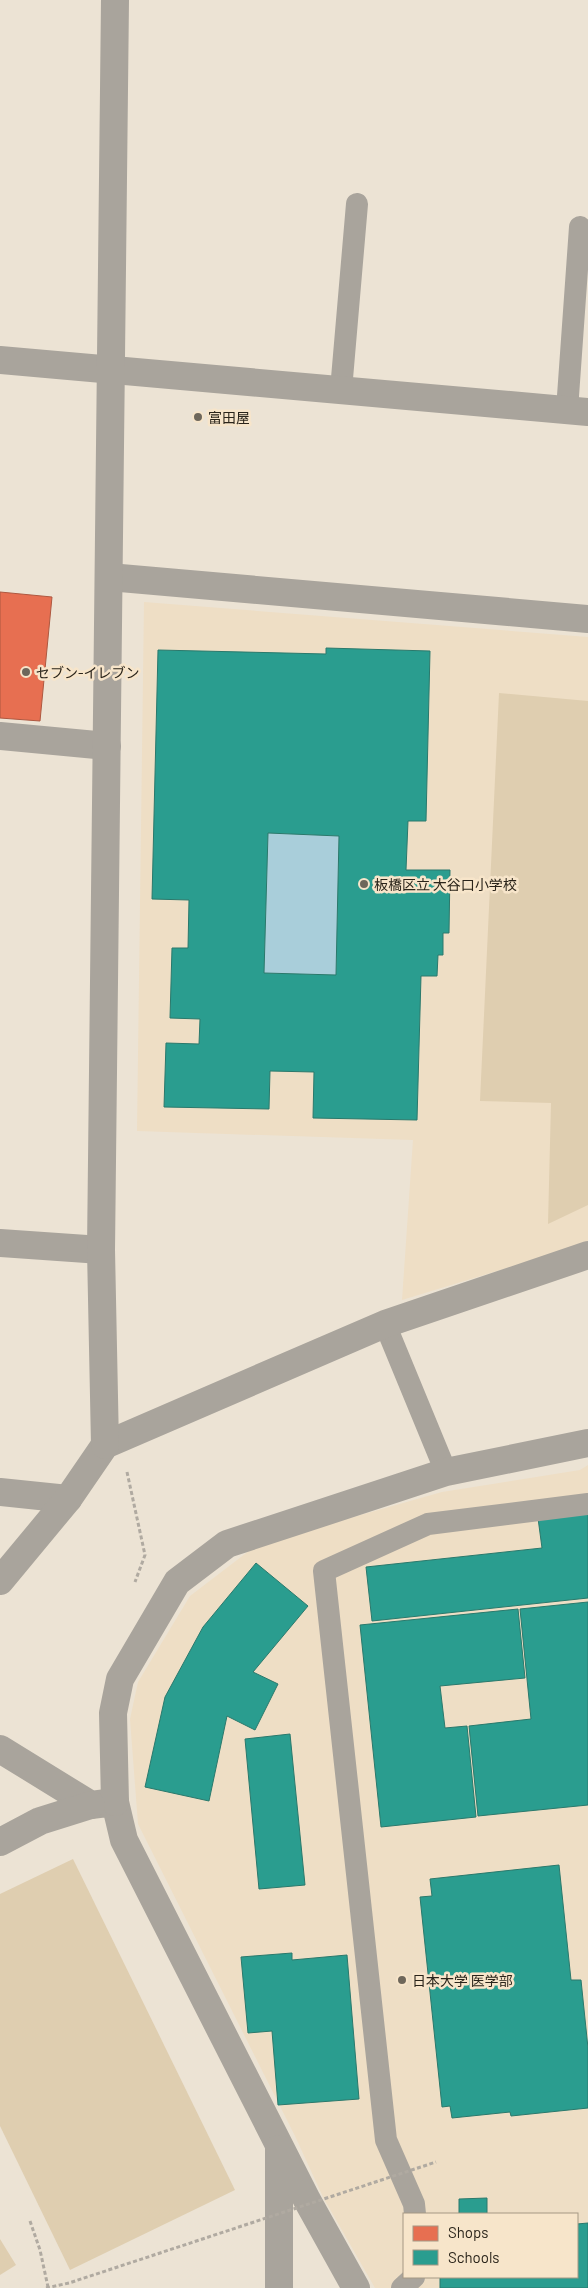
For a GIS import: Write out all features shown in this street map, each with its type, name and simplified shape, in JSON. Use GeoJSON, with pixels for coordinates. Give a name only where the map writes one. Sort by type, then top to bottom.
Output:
{"type":"FeatureCollection","features":[{"type":"Feature","properties":{"kind":"street"},"geometry":{"type":"LineString","coordinates":[[105,1445],[101,1250],[115,0]]}},
{"type":"Feature","properties":{"kind":"street"},"geometry":{"type":"LineString","coordinates":[[0,360],[577,411]]}},
{"type":"Feature","properties":{"kind":"street"},"geometry":{"type":"LineString","coordinates":[[110,577],[588,619]]}},
{"type":"Feature","properties":{"kind":"street"},"geometry":{"type":"LineString","coordinates":[[0,736],[107,746]]}},
{"type":"Feature","properties":{"kind":"street"},"geometry":{"type":"LineString","coordinates":[[0,1243],[101,1250]]}},
{"type":"Feature","properties":{"kind":"street"},"geometry":{"type":"LineString","coordinates":[[0,1581],[68,1498],[105,1445],[385,1324],[588,1255]]}},
{"type":"Feature","properties":{"kind":"street"},"geometry":{"type":"LineString","coordinates":[[103,1804],[112,1713],[120,1679],[177,1582],[227,1544],[446,1472],[588,1443]]}},
{"type":"Feature","properties":{"kind":"street"},"geometry":{"type":"LineString","coordinates":[[0,1492],[68,1498]]}},
{"type":"Feature","properties":{"kind":"street"},"geometry":{"type":"LineString","coordinates":[[0,1749],[103,1804],[124,1840],[307,2200],[356,2288]]}},
{"type":"Feature","properties":{"kind":"street"},"geometry":{"type":"LineString","coordinates":[[0,1842],[40,1821],[103,1804]]}},
{"type":"Feature","properties":{"kind":"street"},"geometry":{"type":"LineString","coordinates":[[279,2143],[279,2288]]}},
{"type":"Feature","properties":{"kind":"lane"},"geometry":{"type":"LineString","coordinates":[[341,390],[357,204]]}},
{"type":"Feature","properties":{"kind":"lane"},"geometry":{"type":"LineString","coordinates":[[577,411],[580,227]]}},
{"type":"Feature","properties":{"kind":"lane"},"geometry":{"type":"LineString","coordinates":[[385,1324],[446,1472]]}},
{"type":"Feature","properties":{"kind":"lane"},"geometry":{"type":"LineString","coordinates":[[415,2213],[414,2204],[386,2140],[324,1571],[428,1524],[588,1504]]}},
{"type":"Feature","properties":{"kind":"lane"},"geometry":{"type":"LineString","coordinates":[[402,2288],[413,2278]]}},
{"type":"Feature","properties":{"kind":"path"},"geometry":{"type":"LineString","coordinates":[[105,1445],[125,1462],[145,1555],[133,1588]]}},
{"type":"Feature","properties":{"kind":"path"},"geometry":{"type":"LineString","coordinates":[[30,2221],[40,2250],[47,2288],[69,2284],[436,2162]]}},
{"type":"Feature","properties":{"kind":"shaded area","name":"板橋区立 大谷口小学校"},"geometry":{"type":"Polygon","coordinates":[[[144,602],[588,637],[588,1241],[579,1246],[402,1300],[413,1140],[137,1131],[144,602]]]}},
{"type":"Feature","properties":{"kind":"shaded area"},"geometry":{"type":"Polygon","coordinates":[[[499,693],[588,701],[588,1205],[548,1224],[551,1103],[480,1101],[499,693]]]}},
{"type":"Feature","properties":{"kind":"shaded area","name":"日本大学 医学部"},"geometry":{"type":"Polygon","coordinates":[[[588,1465],[588,2288],[375,2288],[323,2197],[295,2136],[138,1824],[130,1719],[138,1682],[190,1596],[258,1544],[442,1492],[580,1470],[588,1465]]]}},
{"type":"Feature","properties":{"kind":"shaded area"},"geometry":{"type":"Polygon","coordinates":[[[73,1859],[235,2190],[70,2270],[0,2126],[0,1894],[73,1859]]]}},
{"type":"Feature","properties":{"kind":"shaded area"},"geometry":{"type":"Polygon","coordinates":[[[0,2239],[16,2265],[0,2275],[0,2239]]]}},
{"type":"Feature","properties":{"kind":"water"},"geometry":{"type":"Polygon","coordinates":[[[268,833],[339,836],[336,975],[264,973],[268,833]]]}},
{"type":"Feature","properties":{"kind":"building: Shops"},"geometry":{"type":"Polygon","coordinates":[[[0,592],[52,597],[40,721],[0,718],[0,592]]]}},
{"type":"Feature","properties":{"kind":"building: Schools"},"geometry":{"type":"Polygon","coordinates":[[[326,648],[430,651],[426,821],[408,821],[406,870],[450,870],[449,933],[443,933],[443,955],[438,955],[437,976],[421,976],[417,1120],[313,1118],[314,1072],[270,1071],[269,1109],[164,1107],[166,1043],[199,1044],[200,1019],[170,1018],[172,948],[188,948],[189,900],[152,899],[158,650],[326,654],[326,648]],[[268,833],[264,973],[336,975],[339,836],[268,833]]]}},
{"type":"Feature","properties":{"kind":"building: Schools"},"geometry":{"type":"Polygon","coordinates":[[[588,1513],[588,1598],[372,1621],[366,1567],[542,1548],[538,1518],[588,1513]]]}},
{"type":"Feature","properties":{"kind":"building: Schools"},"geometry":{"type":"Polygon","coordinates":[[[256,1563],[308,1606],[253,1672],[278,1684],[255,1730],[227,1716],[209,1801],[145,1787],[165,1697],[203,1627],[256,1563]]]}},
{"type":"Feature","properties":{"kind":"building: Schools"},"geometry":{"type":"Polygon","coordinates":[[[588,1602],[588,1805],[478,1816],[469,1726],[531,1719],[520,1609],[588,1602]]]}},
{"type":"Feature","properties":{"kind":"building: Schools"},"geometry":{"type":"Polygon","coordinates":[[[518,1609],[525,1678],[440,1686],[445,1728],[467,1726],[476,1817],[381,1827],[360,1625],[518,1609]]]}},
{"type":"Feature","properties":{"kind":"building: Schools"},"geometry":{"type":"Polygon","coordinates":[[[290,1734],[305,1885],[259,1889],[245,1739],[290,1734]]]}},
{"type":"Feature","properties":{"kind":"building: Schools"},"geometry":{"type":"Polygon","coordinates":[[[559,1865],[571,1980],[581,1980],[588,2048],[588,2108],[511,2116],[510,2112],[452,2118],[450,2106],[442,2107],[420,1897],[432,1896],[430,1879],[559,1865]]]}},
{"type":"Feature","properties":{"kind":"building: Schools"},"geometry":{"type":"Polygon","coordinates":[[[292,1953],[292,1960],[347,1955],[359,2099],[278,2105],[272,2031],[248,2033],[241,1957],[292,1953]]]}},
{"type":"Feature","properties":{"kind":"building: Schools"},"geometry":{"type":"Polygon","coordinates":[[[487,2198],[487,2213],[459,2213],[459,2199],[487,2198]]]}},
{"type":"Feature","properties":{"kind":"building: Schools"},"geometry":{"type":"Polygon","coordinates":[[[588,2223],[588,2288],[440,2288],[440,2278],[578,2278],[578,2224],[588,2223]]]}},
{"type":"Feature","properties":{"kind":"place","name":"富田屋"},"geometry":{"type":"Point","coordinates":[198,417]}},
{"type":"Feature","properties":{"kind":"place","name":"セブン-イレブン"},"geometry":{"type":"Point","coordinates":[26,672]}},
{"type":"Feature","properties":{"kind":"place","name":"板橋区立 大谷口小学校"},"geometry":{"type":"Point","coordinates":[364,884]}},
{"type":"Feature","properties":{"kind":"place","name":"日本大学 医学部"},"geometry":{"type":"Point","coordinates":[402,1980]}}]}
